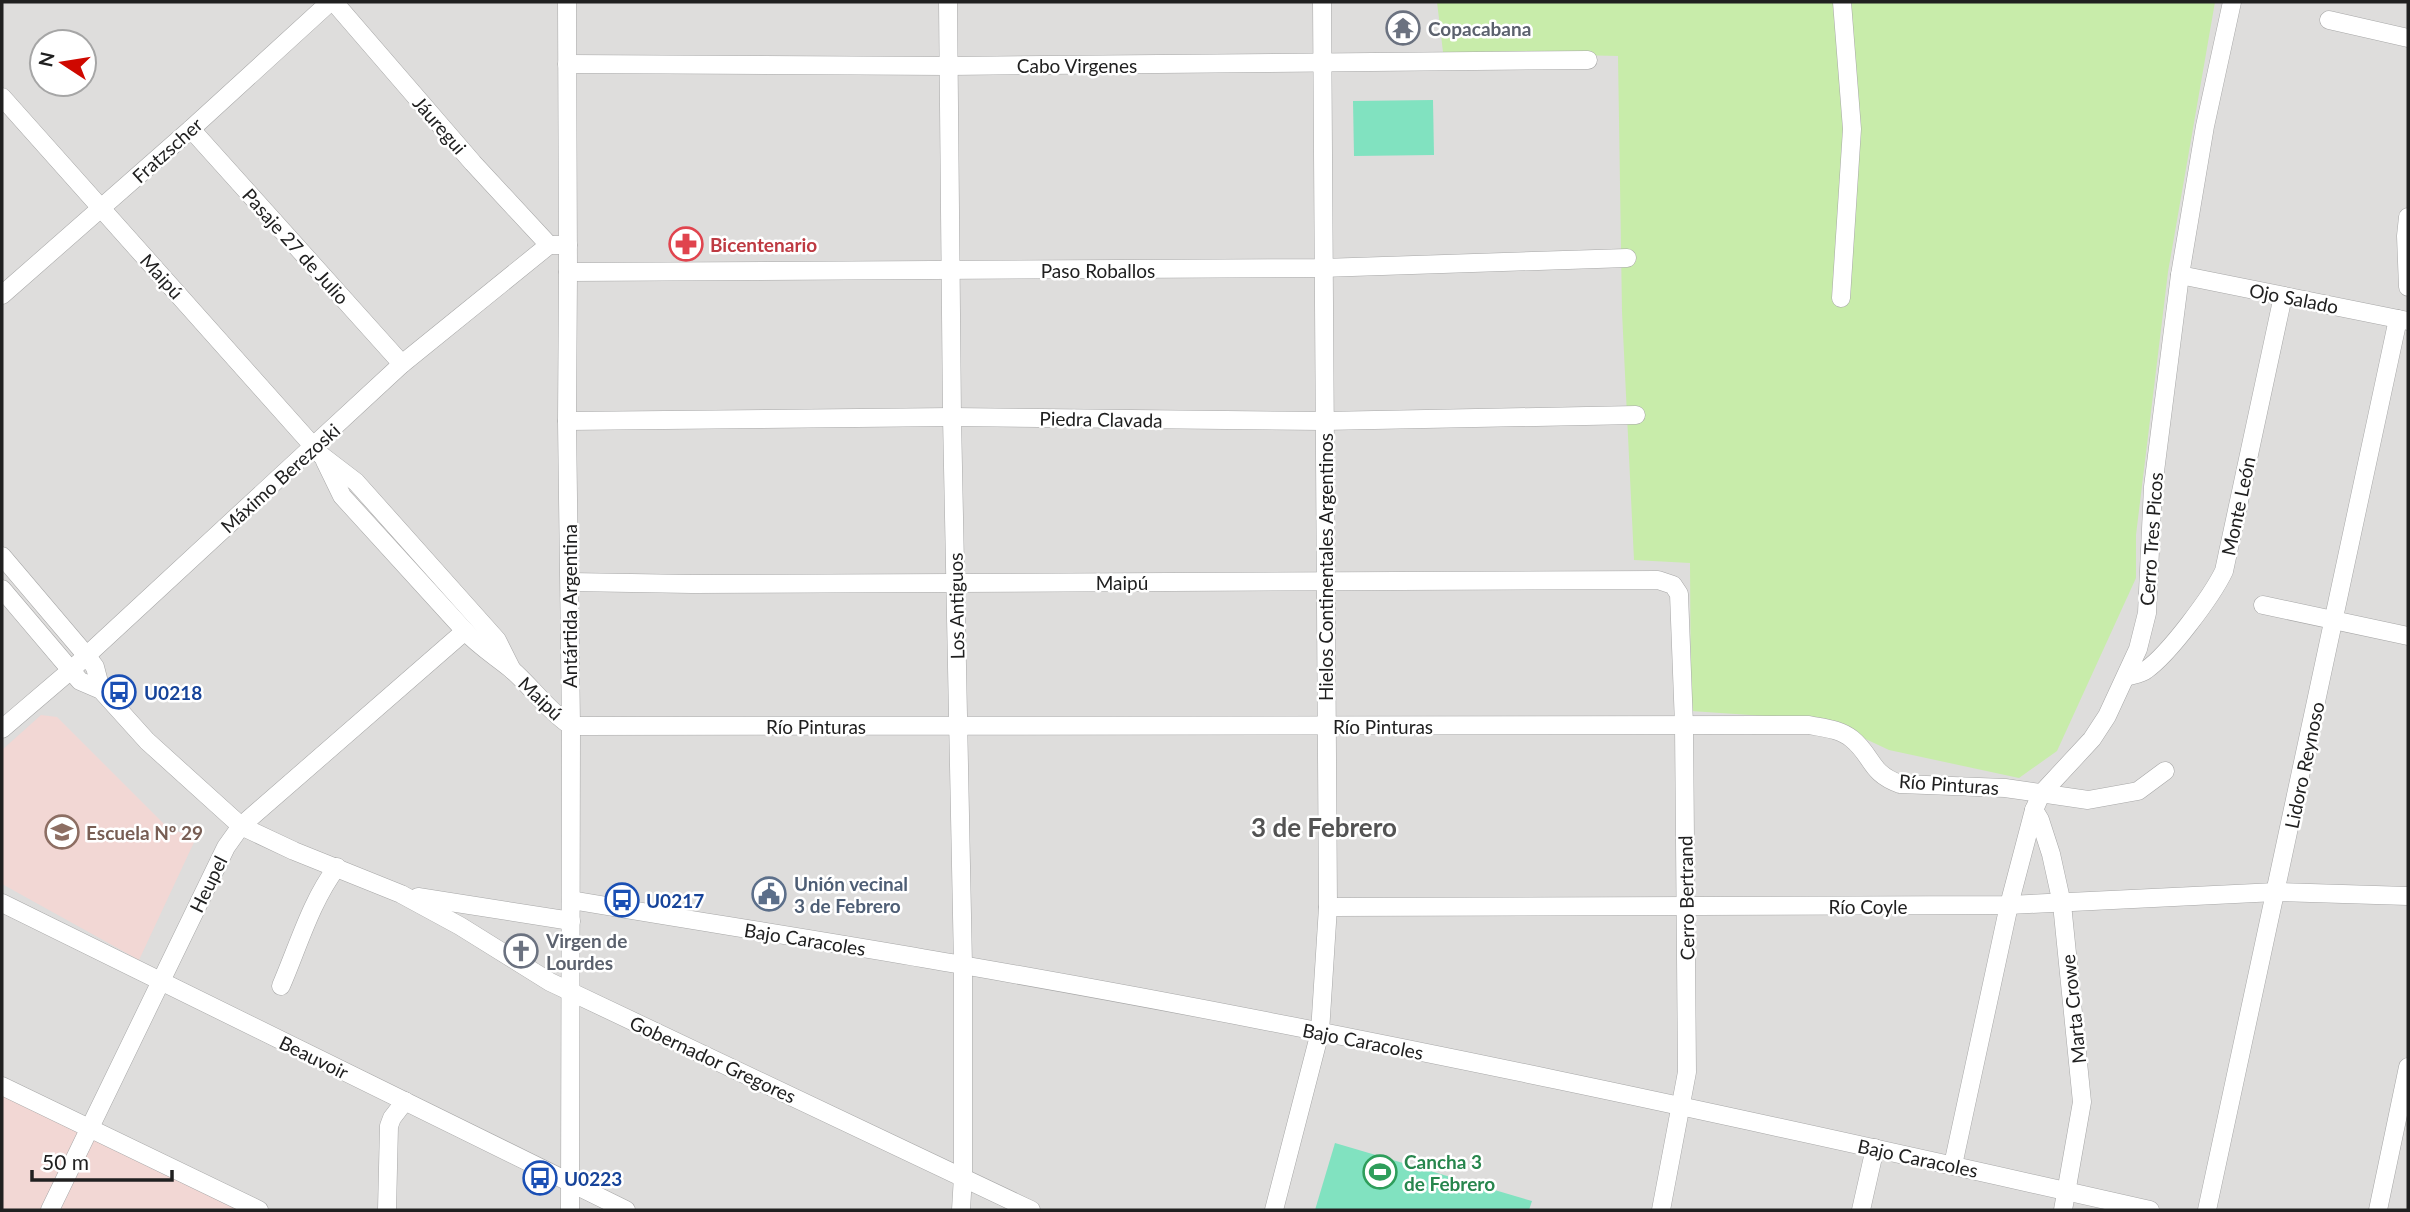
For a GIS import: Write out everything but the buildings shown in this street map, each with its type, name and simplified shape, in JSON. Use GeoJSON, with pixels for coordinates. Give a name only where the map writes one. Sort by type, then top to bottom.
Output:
{"type":"FeatureCollection","features":[{"type":"Feature","properties":{"kind":"street","name":"Fratzscher"},"geometry":{"type":"LineString","coordinates":[[2,295],[332,2]]}},
{"type":"Feature","properties":{"kind":"street","name":"Jáuregui"},"geometry":{"type":"LineString","coordinates":[[332,2],[549,245]]}},
{"type":"Feature","properties":{"kind":"street","name":"Antártida Argentina"},"geometry":{"type":"LineString","coordinates":[[566,2],[570,1210]]}},
{"type":"Feature","properties":{"kind":"street","name":"Los Antiguos"},"geometry":{"type":"LineString","coordinates":[[948,2],[952,417],[963,965],[964,1176],[961,1210]]}},
{"type":"Feature","properties":{"kind":"street","name":"Hielos Continentales Argentinos"},"geometry":{"type":"LineString","coordinates":[[1274,1210],[1320,1032],[1328,907],[1322,2]]}},
{"type":"Feature","properties":{"kind":"street"},"geometry":{"type":"LineString","coordinates":[[1840,298],[1852,129],[1842,2]]}},
{"type":"Feature","properties":{"kind":"street","name":"Cerro Tres Picos"},"geometry":{"type":"LineString","coordinates":[[1953,1165],[2009,905],[2038,802],[2092,739],[2107,716],[2138,649],[2147,613],[2153,487],[2180,275],[2207,114],[2232,2]]}},
{"type":"Feature","properties":{"kind":"street"},"geometry":{"type":"LineString","coordinates":[[2329,20],[2408,38]]}},
{"type":"Feature","properties":{"kind":"street","name":"Cabo Virgenes"},"geometry":{"type":"LineString","coordinates":[[567,64],[949,66],[1588,60]]}},
{"type":"Feature","properties":{"kind":"street","name":"Maipú"},"geometry":{"type":"LineString","coordinates":[[2,97],[318,451],[356,482],[497,640],[512,670]]}},
{"type":"Feature","properties":{"kind":"street","name":"Pasaje 27 de Julio"},"geometry":{"type":"LineString","coordinates":[[191,129],[402,364]]}},
{"type":"Feature","properties":{"kind":"street"},"geometry":{"type":"LineString","coordinates":[[2408,217],[2408,287]]}},
{"type":"Feature","properties":{"kind":"street"},"geometry":{"type":"LineString","coordinates":[[549,245],[568,245]]}},
{"type":"Feature","properties":{"kind":"street","name":"Máximo Berezoski"},"geometry":{"type":"LineString","coordinates":[[2,729],[318,451],[402,364],[549,245]]}},
{"type":"Feature","properties":{"kind":"street","name":"Paso Roballos"},"geometry":{"type":"LineString","coordinates":[[568,272],[1322,268],[1627,258]]}},
{"type":"Feature","properties":{"kind":"street","name":"Ojo Salado"},"geometry":{"type":"LineString","coordinates":[[2180,275],[2403,320]]}},
{"type":"Feature","properties":{"kind":"street","name":"Monte León"},"geometry":{"type":"LineString","coordinates":[[2126,677],[2145,672],[2162,655],[2213,593],[2224,571],[2283,296]]}},
{"type":"Feature","properties":{"kind":"street","name":"Lidoro Reynoso"},"geometry":{"type":"LineString","coordinates":[[2207,1210],[2403,320]]}},
{"type":"Feature","properties":{"kind":"street","name":"Piedra Clavada"},"geometry":{"type":"LineString","coordinates":[[567,421],[952,417],[1324,421],[1636,415]]}},
{"type":"Feature","properties":{"kind":"street","name":"Maipú"},"geometry":{"type":"LineString","coordinates":[[318,451],[342,496],[465,631],[480,647],[512,670],[556,716],[570,726]]}},
{"type":"Feature","properties":{"kind":"street","name":"Gobernador Gregores"},"geometry":{"type":"LineString","coordinates":[[2,556],[86,654],[95,667],[101,690]]}},
{"type":"Feature","properties":{"kind":"street","name":"Maipú"},"geometry":{"type":"LineString","coordinates":[[570,582],[1658,580],[1673,585]]}},
{"type":"Feature","properties":{"kind":"street","name":"Cerro Bertrand"},"geometry":{"type":"LineString","coordinates":[[1661,1210],[1687,1072],[1684,725],[1679,594],[1673,585]]}},
{"type":"Feature","properties":{"kind":"street","name":"Gobernador Gregores"},"geometry":{"type":"LineString","coordinates":[[2,589],[80,681],[101,690],[147,741],[241,826],[283,847],[401,894],[571,993],[964,1176],[1031,1210]]}},
{"type":"Feature","properties":{"kind":"street"},"geometry":{"type":"LineString","coordinates":[[2263,605],[2408,636]]}},
{"type":"Feature","properties":{"kind":"street","name":"Heupel"},"geometry":{"type":"LineString","coordinates":[[50,1210],[226,847],[241,826],[465,631]]}},
{"type":"Feature","properties":{"kind":"street","name":"Río Pinturas"},"geometry":{"type":"LineString","coordinates":[[570,726],[1810,724],[1836,730],[1853,740],[1875,769],[1886,779],[1900,784],[2006,788],[2038,802],[2088,800],[2138,791],[2165,771]]}},
{"type":"Feature","properties":{"kind":"street","name":"Marta Crowe"},"geometry":{"type":"LineString","coordinates":[[2038,802],[2040,820],[2062,904],[2082,1102],[2063,1210]]}},
{"type":"Feature","properties":{"kind":"street"},"geometry":{"type":"LineString","coordinates":[[282,986],[318,898],[337,867]]}},
{"type":"Feature","properties":{"kind":"street","name":"Río Coyle"},"geometry":{"type":"LineString","coordinates":[[1328,907],[2009,905],[2276,892],[2408,896]]}},
{"type":"Feature","properties":{"kind":"street","name":"Gobernador Gregores"},"geometry":{"type":"LineString","coordinates":[[401,894],[571,921]]}},
{"type":"Feature","properties":{"kind":"street","name":"Bajo Caracoles"},"geometry":{"type":"LineString","coordinates":[[570,900],[963,965],[1320,1032],[1682,1106],[2150,1210]]}},
{"type":"Feature","properties":{"kind":"street","name":"Beauvoir"},"geometry":{"type":"LineString","coordinates":[[2,903],[626,1210]]}},
{"type":"Feature","properties":{"kind":"street"},"geometry":{"type":"LineString","coordinates":[[2378,1210],[2408,1067]]}},
{"type":"Feature","properties":{"kind":"street"},"geometry":{"type":"LineString","coordinates":[[2,1086],[259,1210]]}},
{"type":"Feature","properties":{"kind":"street"},"geometry":{"type":"LineString","coordinates":[[387,1210],[389,1126],[405,1101]]}},
{"type":"Feature","properties":{"kind":"street"},"geometry":{"type":"LineString","coordinates":[[1861,1210],[1875,1148]]}},
{"type":"Feature","properties":{"kind":"shaded area"},"geometry":{"type":"Polygon","coordinates":[[[2,2],[2408,2],[2408,1210],[2,1210],[2,2]]]}},
{"type":"Feature","properties":{"kind":"shaded area"},"geometry":{"type":"Polygon","coordinates":[[[41,715],[57,717],[168,828],[196,838],[139,960],[2,884],[2,750],[41,715]]]}},
{"type":"Feature","properties":{"kind":"shaded area"},"geometry":{"type":"Polygon","coordinates":[[[2,1086],[259,1210],[2,1210],[2,1086]]]}},
{"type":"Feature","properties":{"kind":"green space"},"geometry":{"type":"Polygon","coordinates":[[[1437,2],[2215,2],[2168,272],[2136,535],[2136,578],[2057,751],[2019,778],[1889,750],[1825,720],[1691,711],[1690,563],[1634,560],[1622,312],[1618,56],[1443,52],[1437,2]]]}},
{"type":"Feature","properties":{"kind":"green space"},"geometry":{"type":"Polygon","coordinates":[[[1433,100],[1434,155],[1354,156],[1353,101],[1433,100]]]}},
{"type":"Feature","properties":{"kind":"green space","name":"Cancha 3 de Febrero"},"geometry":{"type":"Polygon","coordinates":[[[1335,1143],[1532,1201],[1529,1210],[1315,1210],[1335,1143]]]}},
{"type":"Feature","properties":{"kind":"place","name":"Copacabana"},"geometry":{"type":"Point","coordinates":[1403,28]}},
{"type":"Feature","properties":{"kind":"place","name":"Bicentenario"},"geometry":{"type":"Point","coordinates":[686,244]}},
{"type":"Feature","properties":{"kind":"place","name":"U0218"},"geometry":{"type":"Point","coordinates":[119,692]}},
{"type":"Feature","properties":{"kind":"place","name":"Escuela Nº 29"},"geometry":{"type":"Point","coordinates":[62,832]}},
{"type":"Feature","properties":{"kind":"place","name":"Unión vecinal 3 de Febrero"},"geometry":{"type":"Point","coordinates":[769,894]}},
{"type":"Feature","properties":{"kind":"place","name":"U0217"},"geometry":{"type":"Point","coordinates":[622,900]}},
{"type":"Feature","properties":{"kind":"place","name":"Virgen de Lourdes"},"geometry":{"type":"Point","coordinates":[521,951]}},
{"type":"Feature","properties":{"kind":"place","name":"Cancha 3 de Febrero"},"geometry":{"type":"Point","coordinates":[1380,1172]}},
{"type":"Feature","properties":{"kind":"place","name":"U0223"},"geometry":{"type":"Point","coordinates":[540,1178]}},
{"type":"Feature","properties":{"kind":"district","name":"3 de Febrero"},"geometry":{"type":"Point","coordinates":[1324,827]}}]}
